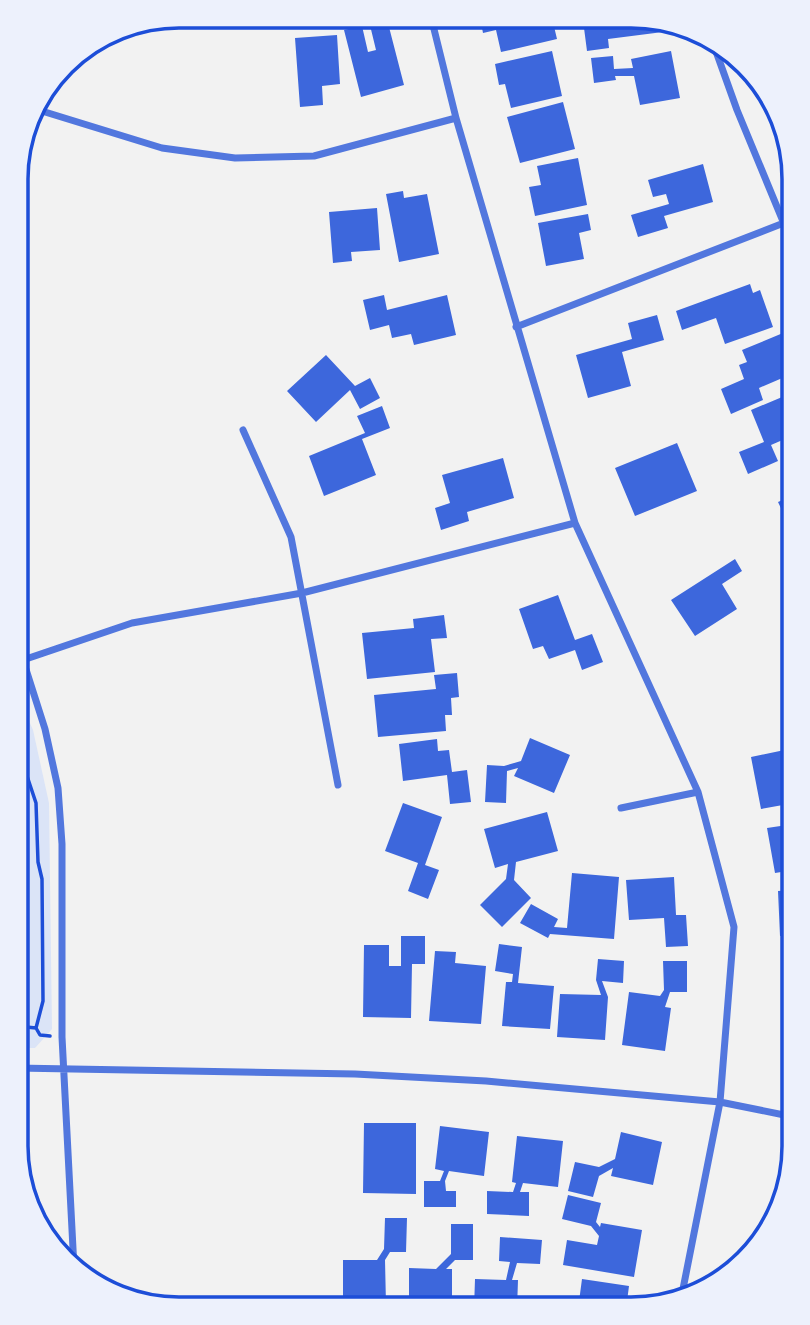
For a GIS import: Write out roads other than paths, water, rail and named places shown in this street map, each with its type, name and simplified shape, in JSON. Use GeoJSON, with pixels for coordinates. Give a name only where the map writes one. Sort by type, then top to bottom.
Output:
{"type":"FeatureCollection","features":[{"type":"Feature","properties":{"kind":"street"},"geometry":{"type":"LineString","coordinates":[[434,28],[456,118],[575,523],[698,792],[734,928],[720,1102],[683,1288]]}},
{"type":"Feature","properties":{"kind":"street"},"geometry":{"type":"LineString","coordinates":[[718,55],[782,220]]}},
{"type":"Feature","properties":{"kind":"street"},"geometry":{"type":"LineString","coordinates":[[44,112],[162,148],[235,158],[314,156],[456,118]]}},
{"type":"Feature","properties":{"kind":"street"},"geometry":{"type":"LineString","coordinates":[[516,327],[782,223]]}},
{"type":"Feature","properties":{"kind":"street"},"geometry":{"type":"LineString","coordinates":[[243,430],[291,537],[338,785]]}},
{"type":"Feature","properties":{"kind":"street"},"geometry":{"type":"LineString","coordinates":[[28,658],[132,623],[302,593],[575,523]]}},
{"type":"Feature","properties":{"kind":"street"},"geometry":{"type":"LineString","coordinates":[[28,676],[45,729],[58,788],[62,844],[62,1037],[73,1254]]}},
{"type":"Feature","properties":{"kind":"street"},"geometry":{"type":"LineString","coordinates":[[621,808],[698,792]]}},
{"type":"Feature","properties":{"kind":"street"},"geometry":{"type":"LineString","coordinates":[[28,1068],[355,1074],[472,1080],[720,1102],[782,1115]]}}]}
